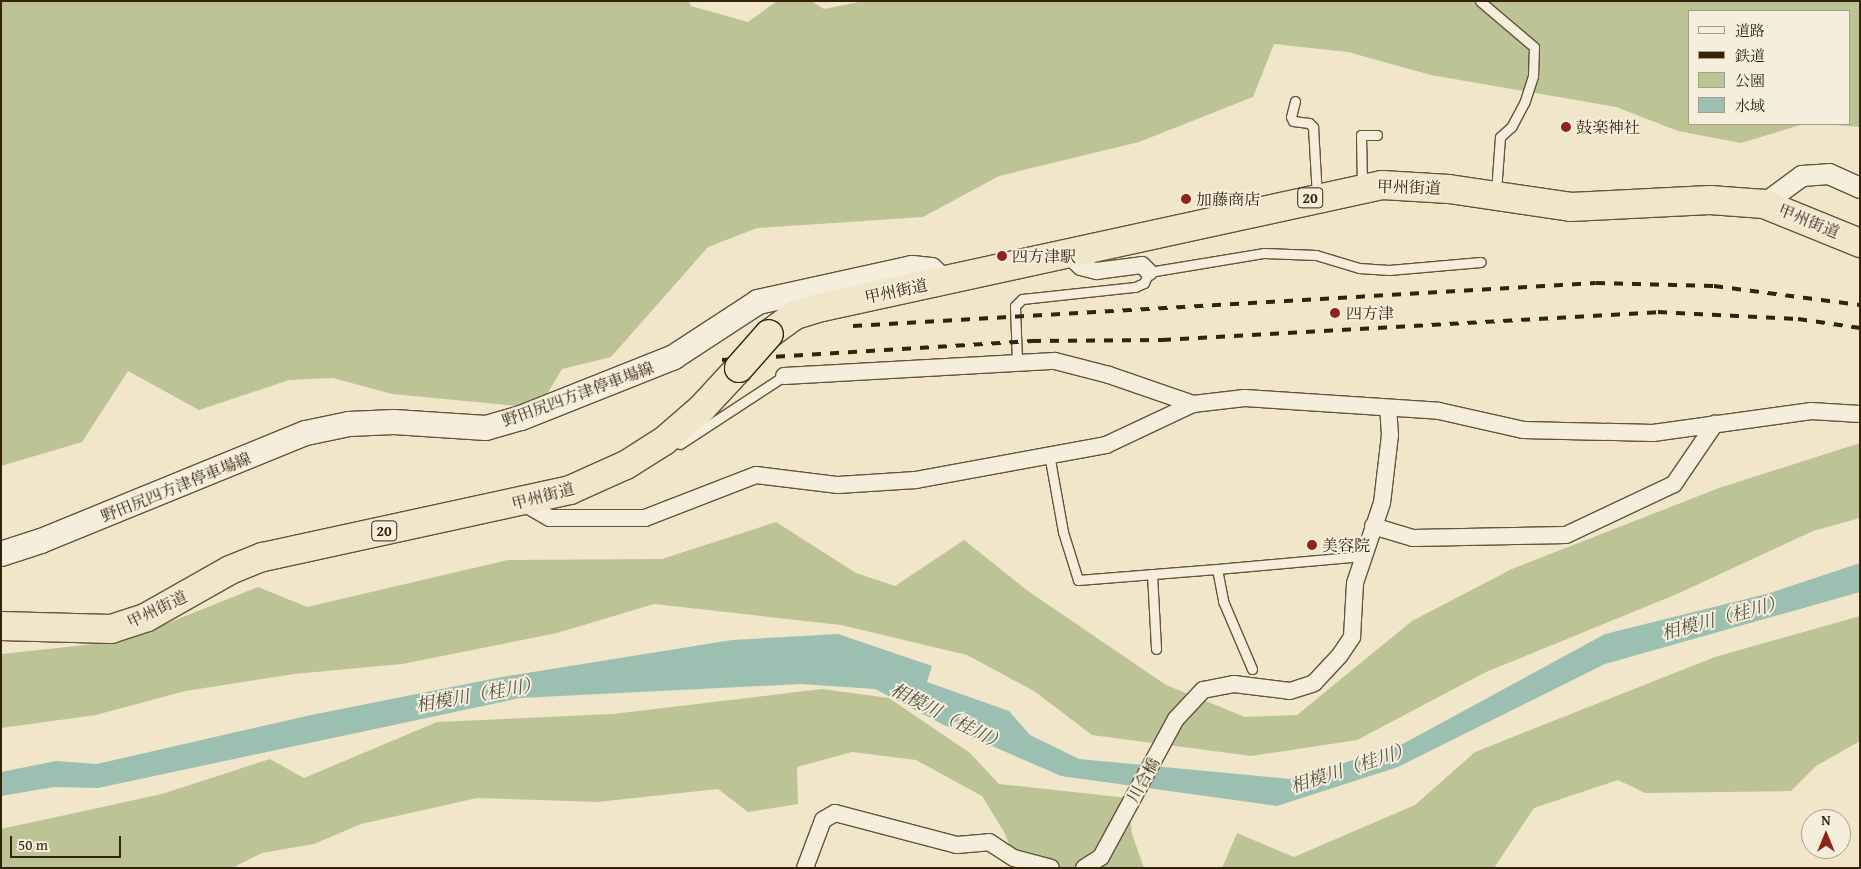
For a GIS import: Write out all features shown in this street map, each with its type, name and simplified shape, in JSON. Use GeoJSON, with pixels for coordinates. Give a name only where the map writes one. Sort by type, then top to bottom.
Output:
{"type":"FeatureCollection","features":[{"type":"Feature","properties":{"kind":"highway","name":"甲州街道"},"geometry":{"type":"LineString","coordinates":[[1,626],[111,629],[147,617],[230,570],[263,557],[570,490],[604,476],[643,455],[682,426],[739,368],[769,334],[783,322],[808,311],[1068,255],[1317,196],[1362,187],[1405,184],[1571,207],[1710,200],[1764,204],[1860,243]]}},
{"type":"Feature","properties":{"kind":"main road","name":"野田尻四方津停車場線"},"geometry":{"type":"LineString","coordinates":[[1,554],[41,541],[306,433],[349,424],[394,422],[486,428],[521,418],[674,357],[758,302],[912,268],[931,270],[944,282]]}},
{"type":"Feature","properties":{"kind":"street"},"geometry":{"type":"LineString","coordinates":[[1764,204],[1802,176],[1829,174],[1860,188]]}},
{"type":"Feature","properties":{"kind":"street"},"geometry":{"type":"LineString","coordinates":[[1068,255],[1081,268],[1096,271],[1142,265],[1149,272]]}},
{"type":"Feature","properties":{"kind":"street"},"geometry":{"type":"LineString","coordinates":[[784,376],[1017,361],[1055,361],[1109,374],[1193,404]]}},
{"type":"Feature","properties":{"kind":"street"},"geometry":{"type":"LineString","coordinates":[[522,502],[550,518],[644,518],[756,475],[838,485],[916,480],[1106,445],[1193,404],[1245,398],[1311,400],[1388,410],[1439,411],[1523,430],[1653,433],[1812,411],[1860,414]]}},
{"type":"Feature","properties":{"kind":"street","name":"川合橋"},"geometry":{"type":"LineString","coordinates":[[1084,868],[1101,857],[1176,719],[1203,690],[1234,684],[1290,691],[1314,683],[1352,637],[1355,582],[1362,556],[1382,502],[1390,435],[1388,410]]}},
{"type":"Feature","properties":{"kind":"street"},"geometry":{"type":"LineString","coordinates":[[1373,526],[1413,538],[1566,535],[1674,484],[1715,424]]}},
{"type":"Feature","properties":{"kind":"street"},"geometry":{"type":"LineString","coordinates":[[805,868],[823,820],[835,814],[957,845],[989,842],[1014,858],[1051,868]]}},
{"type":"Feature","properties":{"kind":"lane"},"geometry":{"type":"LineString","coordinates":[[1480,1],[1534,47],[1534,76],[1524,102],[1510,127],[1500,138],[1495,197]]}},
{"type":"Feature","properties":{"kind":"lane"},"geometry":{"type":"LineString","coordinates":[[1295,101],[1291,117],[1293,122],[1308,123],[1313,127],[1317,196]]}},
{"type":"Feature","properties":{"kind":"lane"},"geometry":{"type":"LineString","coordinates":[[1362,187],[1361,135],[1378,134]]}},
{"type":"Feature","properties":{"kind":"lane"},"geometry":{"type":"LineString","coordinates":[[1017,361],[1015,306],[1022,299],[1135,287],[1144,283],[1149,272],[1264,253],[1316,255],[1359,268],[1388,270],[1481,262]]}},
{"type":"Feature","properties":{"kind":"lane"},"geometry":{"type":"LineString","coordinates":[[643,455],[672,449],[784,376]]}},
{"type":"Feature","properties":{"kind":"lane"},"geometry":{"type":"LineString","coordinates":[[1049,454],[1063,532],[1078,580],[1362,556]]}},
{"type":"Feature","properties":{"kind":"lane"},"geometry":{"type":"LineString","coordinates":[[1217,569],[1223,601],[1252,669]]}},
{"type":"Feature","properties":{"kind":"lane"},"geometry":{"type":"LineString","coordinates":[[1152,574],[1156,649]]}},
{"type":"Feature","properties":{"kind":"green space"},"geometry":{"type":"Polygon","coordinates":[[[1,1],[689,1],[691,6],[748,22],[777,1],[811,1],[824,9],[864,1],[1860,1],[1860,127],[1835,125],[1851,125],[1851,10],[1688,10],[1688,125],[1801,125],[1741,143],[1678,131],[1616,107],[1431,75],[1348,52],[1274,44],[1253,97],[1139,142],[999,176],[923,217],[757,228],[708,247],[611,357],[562,369],[539,408],[392,394],[333,378],[289,380],[199,410],[128,371],[82,442],[1,466],[1,1]]]}},
{"type":"Feature","properties":{"kind":"green space"},"geometry":{"type":"Polygon","coordinates":[[[1860,443],[1860,518],[1813,531],[1677,594],[1486,672],[1357,740],[1251,756],[1092,735],[1034,691],[967,655],[841,625],[654,604],[557,633],[402,664],[294,674],[185,691],[96,715],[1,728],[1,654],[123,641],[258,587],[307,607],[508,560],[662,559],[776,522],[856,573],[895,586],[964,540],[1028,591],[1166,685],[1245,717],[1297,715],[1412,621],[1512,569],[1719,488],[1860,443]]]}},
{"type":"Feature","properties":{"kind":"green space"},"geometry":{"type":"Polygon","coordinates":[[[1860,616],[1860,741],[1816,766],[1791,791],[1645,793],[1618,780],[1534,808],[1494,868],[1222,868],[1237,833],[1294,857],[1415,805],[1475,752],[1715,657],[1860,616]]]}},
{"type":"Feature","properties":{"kind":"green space"},"geometry":{"type":"Polygon","coordinates":[[[822,689],[889,698],[970,753],[999,784],[1128,798],[1132,834],[1144,868],[1019,868],[1004,832],[982,796],[916,760],[852,752],[797,767],[798,804],[748,812],[718,789],[597,802],[477,798],[361,824],[314,844],[262,853],[232,868],[1,868],[1,829],[162,794],[270,759],[304,778],[437,722],[613,714],[822,689]]]}},
{"type":"Feature","properties":{"kind":"water","name":"相模川（桂川）"},"geometry":{"type":"Polygon","coordinates":[[[1860,563],[1860,592],[1605,664],[1398,767],[1277,806],[1061,776],[944,725],[875,689],[800,684],[520,698],[98,788],[54,787],[1,796],[1,772],[56,761],[97,764],[311,715],[502,677],[732,640],[838,634],[932,666],[927,682],[1009,711],[1030,735],[1079,759],[1291,779],[1399,746],[1605,634],[1770,593],[1860,563]]]}},
{"type":"Feature","properties":{"kind":"railway"},"geometry":{"type":"LineString","coordinates":[[853,326],[1596,283],[1714,286],[1860,305]]}},
{"type":"Feature","properties":{"kind":"railway"},"geometry":{"type":"LineString","coordinates":[[722,360],[1032,341],[1162,340],[1658,312],[1798,319],[1860,328]]}},
{"type":"Feature","properties":{"kind":"place","name":"鼓楽神社"},"geometry":{"type":"Point","coordinates":[1566,127]}},
{"type":"Feature","properties":{"kind":"place","name":"加藤商店"},"geometry":{"type":"Point","coordinates":[1186,199]}},
{"type":"Feature","properties":{"kind":"place","name":"四方津駅"},"geometry":{"type":"Point","coordinates":[1002,256]}},
{"type":"Feature","properties":{"kind":"place","name":"四方津"},"geometry":{"type":"Point","coordinates":[1335,313]}},
{"type":"Feature","properties":{"kind":"place","name":"美容院"},"geometry":{"type":"Point","coordinates":[1312,545]}}]}
